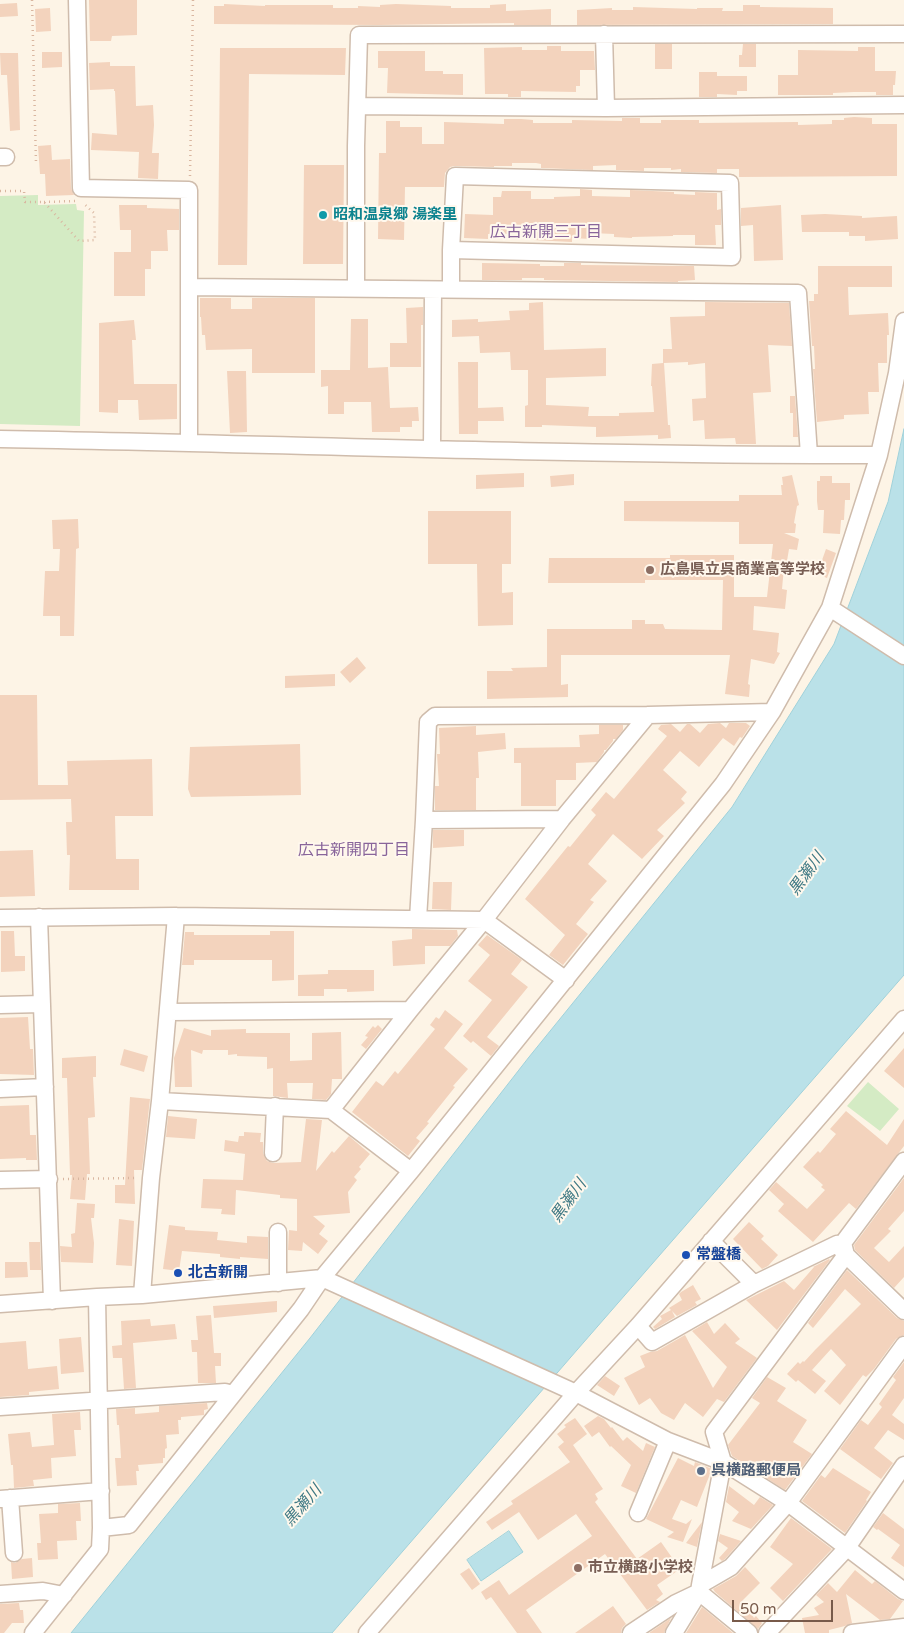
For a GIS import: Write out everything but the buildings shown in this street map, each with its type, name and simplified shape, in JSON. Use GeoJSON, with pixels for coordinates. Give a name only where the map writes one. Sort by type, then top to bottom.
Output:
{"type":"FeatureCollection","features":[{"type":"Feature","properties":{"kind":"street"},"geometry":{"type":"LineString","coordinates":[[77,0],[81,188],[189,190],[189,442]]}},
{"type":"Feature","properties":{"kind":"street"},"geometry":{"type":"LineString","coordinates":[[604,34],[606,108]]}},
{"type":"Feature","properties":{"kind":"street"},"geometry":{"type":"LineString","coordinates":[[356,288],[356,146],[359,35],[904,34]]}},
{"type":"Feature","properties":{"kind":"street"},"geometry":{"type":"LineString","coordinates":[[358,106],[606,108],[904,105]]}},
{"type":"Feature","properties":{"kind":"street"},"geometry":{"type":"LineString","coordinates":[[451,250],[732,257],[730,183],[455,176],[451,250],[451,289]]}},
{"type":"Feature","properties":{"kind":"street"},"geometry":{"type":"LineString","coordinates":[[189,287],[798,293],[809,455]]}},
{"type":"Feature","properties":{"kind":"street"},"geometry":{"type":"LineString","coordinates":[[432,450],[433,290]]}},
{"type":"Feature","properties":{"kind":"street"},"geometry":{"type":"LineString","coordinates":[[101,1528],[129,1525],[723,784],[772,712],[835,611],[879,455],[897,373],[904,321]]}},
{"type":"Feature","properties":{"kind":"street"},"geometry":{"type":"LineString","coordinates":[[0,439],[189,442],[432,450],[879,455]]}},
{"type":"Feature","properties":{"kind":"street"},"geometry":{"type":"LineString","coordinates":[[835,611],[904,656]]}},
{"type":"Feature","properties":{"kind":"street"},"geometry":{"type":"LineString","coordinates":[[418,918],[428,722],[435,716],[648,715],[772,712]]}},
{"type":"Feature","properties":{"kind":"street"},"geometry":{"type":"LineString","coordinates":[[331,1110],[484,920],[562,819],[648,715]]}},
{"type":"Feature","properties":{"kind":"street"},"geometry":{"type":"LineString","coordinates":[[424,820],[562,819]]}},
{"type":"Feature","properties":{"kind":"street"},"geometry":{"type":"LineString","coordinates":[[0,918],[176,916],[484,920],[566,980]]}},
{"type":"Feature","properties":{"kind":"street"},"geometry":{"type":"LineString","coordinates":[[142,1295],[176,916]]}},
{"type":"Feature","properties":{"kind":"street"},"geometry":{"type":"LineString","coordinates":[[39,917],[52,1301]]}},
{"type":"Feature","properties":{"kind":"street"},"geometry":{"type":"LineString","coordinates":[[0,1005],[42,1004]]}},
{"type":"Feature","properties":{"kind":"street"},"geometry":{"type":"LineString","coordinates":[[168,1012],[410,1010]]}},
{"type":"Feature","properties":{"kind":"street"},"geometry":{"type":"LineString","coordinates":[[367,1633],[571,1390],[638,1326],[904,1019]]}},
{"type":"Feature","properties":{"kind":"street"},"geometry":{"type":"LineString","coordinates":[[0,1089],[45,1087]]}},
{"type":"Feature","properties":{"kind":"street"},"geometry":{"type":"LineString","coordinates":[[160,1101],[331,1110],[411,1171]]}},
{"type":"Feature","properties":{"kind":"street"},"geometry":{"type":"LineString","coordinates":[[273,1152],[275,1106]]}},
{"type":"Feature","properties":{"kind":"street"},"geometry":{"type":"LineString","coordinates":[[846,1255],[843,1243],[904,1161]]}},
{"type":"Feature","properties":{"kind":"street"},"geometry":{"type":"LineString","coordinates":[[0,1180],[49,1179]]}},
{"type":"Feature","properties":{"kind":"street"},"geometry":{"type":"LineString","coordinates":[[278,1232],[278,1283]]}},
{"type":"Feature","properties":{"kind":"street"},"geometry":{"type":"LineString","coordinates":[[711,1241],[754,1284]]}},
{"type":"Feature","properties":{"kind":"street"},"geometry":{"type":"LineString","coordinates":[[638,1326],[652,1342],[754,1284],[837,1244],[904,1311]]}},
{"type":"Feature","properties":{"kind":"street"},"geometry":{"type":"LineString","coordinates":[[674,1633],[700,1588],[723,1462],[714,1432],[846,1255]]}},
{"type":"Feature","properties":{"kind":"street"},"geometry":{"type":"LineString","coordinates":[[0,1304],[327,1280],[571,1390],[668,1441],[723,1462],[788,1503],[846,1549],[904,1591]]}},
{"type":"Feature","properties":{"kind":"street"},"geometry":{"type":"LineString","coordinates":[[33,1633],[100,1549],[101,1491],[97,1297]]}},
{"type":"Feature","properties":{"kind":"street"},"geometry":{"type":"LineString","coordinates":[[630,1633],[731,1568],[788,1503],[904,1345]]}},
{"type":"Feature","properties":{"kind":"street"},"geometry":{"type":"LineString","coordinates":[[0,1407],[225,1392],[233,1394]]}},
{"type":"Feature","properties":{"kind":"street"},"geometry":{"type":"LineString","coordinates":[[638,1513],[668,1441]]}},
{"type":"Feature","properties":{"kind":"street"},"geometry":{"type":"LineString","coordinates":[[774,1631],[846,1549],[904,1465]]}},
{"type":"Feature","properties":{"kind":"street"},"geometry":{"type":"LineString","coordinates":[[14,1554],[5,1499],[101,1491]]}},
{"type":"Feature","properties":{"kind":"street"},"geometry":{"type":"LineString","coordinates":[[700,1588],[749,1633]]}},
{"type":"Feature","properties":{"kind":"street"},"geometry":{"type":"LineString","coordinates":[[0,1594],[43,1591],[64,1595]]}},
{"type":"Feature","properties":{"kind":"street"},"geometry":{"type":"LineString","coordinates":[[852,1633],[904,1626]]}},
{"type":"Feature","properties":{"kind":"path"},"geometry":{"type":"LineString","coordinates":[[32,0],[36,163]]}},
{"type":"Feature","properties":{"kind":"path"},"geometry":{"type":"LineString","coordinates":[[189,190],[193,0]]}},
{"type":"Feature","properties":{"kind":"path"},"geometry":{"type":"LineString","coordinates":[[0,191],[24,191],[25,202],[82,201],[94,213],[95,240],[79,241],[44,202]]}},
{"type":"Feature","properties":{"kind":"path"},"geometry":{"type":"LineString","coordinates":[[49,1179],[151,1178]]}},
{"type":"Feature","properties":{"kind":"green space"},"geometry":{"type":"Polygon","coordinates":[[[38,195],[38,205],[76,204],[77,210],[84,211],[80,426],[0,424],[0,196],[38,195]]]}},
{"type":"Feature","properties":{"kind":"green space"},"geometry":{"type":"Polygon","coordinates":[[[868,1082],[899,1109],[880,1131],[847,1106],[868,1082]]]}},
{"type":"Feature","properties":{"kind":"water","name":"黒瀬川"},"geometry":{"type":"Polygon","coordinates":[[[904,429],[904,975],[332,1633],[71,1633],[310,1338],[529,1057],[732,807],[834,644],[888,502],[904,429]]]}},
{"type":"Feature","properties":{"kind":"water"},"geometry":{"type":"Polygon","coordinates":[[[509,1531],[523,1552],[481,1581],[467,1560],[509,1531]]]}},
{"type":"Feature","properties":{"kind":"place","name":"昭和温泉郷 湯楽里"},"geometry":{"type":"Point","coordinates":[323,215]}},
{"type":"Feature","properties":{"kind":"place","name":"広島県立呉商業高等学校"},"geometry":{"type":"Point","coordinates":[650,570]}},
{"type":"Feature","properties":{"kind":"place","name":"常盤橋"},"geometry":{"type":"Point","coordinates":[686,1255]}},
{"type":"Feature","properties":{"kind":"place","name":"北古新開"},"geometry":{"type":"Point","coordinates":[178,1273]}},
{"type":"Feature","properties":{"kind":"place","name":"呉横路郵便局"},"geometry":{"type":"Point","coordinates":[701,1471]}},
{"type":"Feature","properties":{"kind":"place","name":"市立横路小学校"},"geometry":{"type":"Point","coordinates":[578,1568]}},
{"type":"Feature","properties":{"kind":"district","name":"広古新開三丁目"},"geometry":{"type":"Point","coordinates":[546,233]}},
{"type":"Feature","properties":{"kind":"district","name":"広古新開四丁目"},"geometry":{"type":"Point","coordinates":[354,851]}}]}
